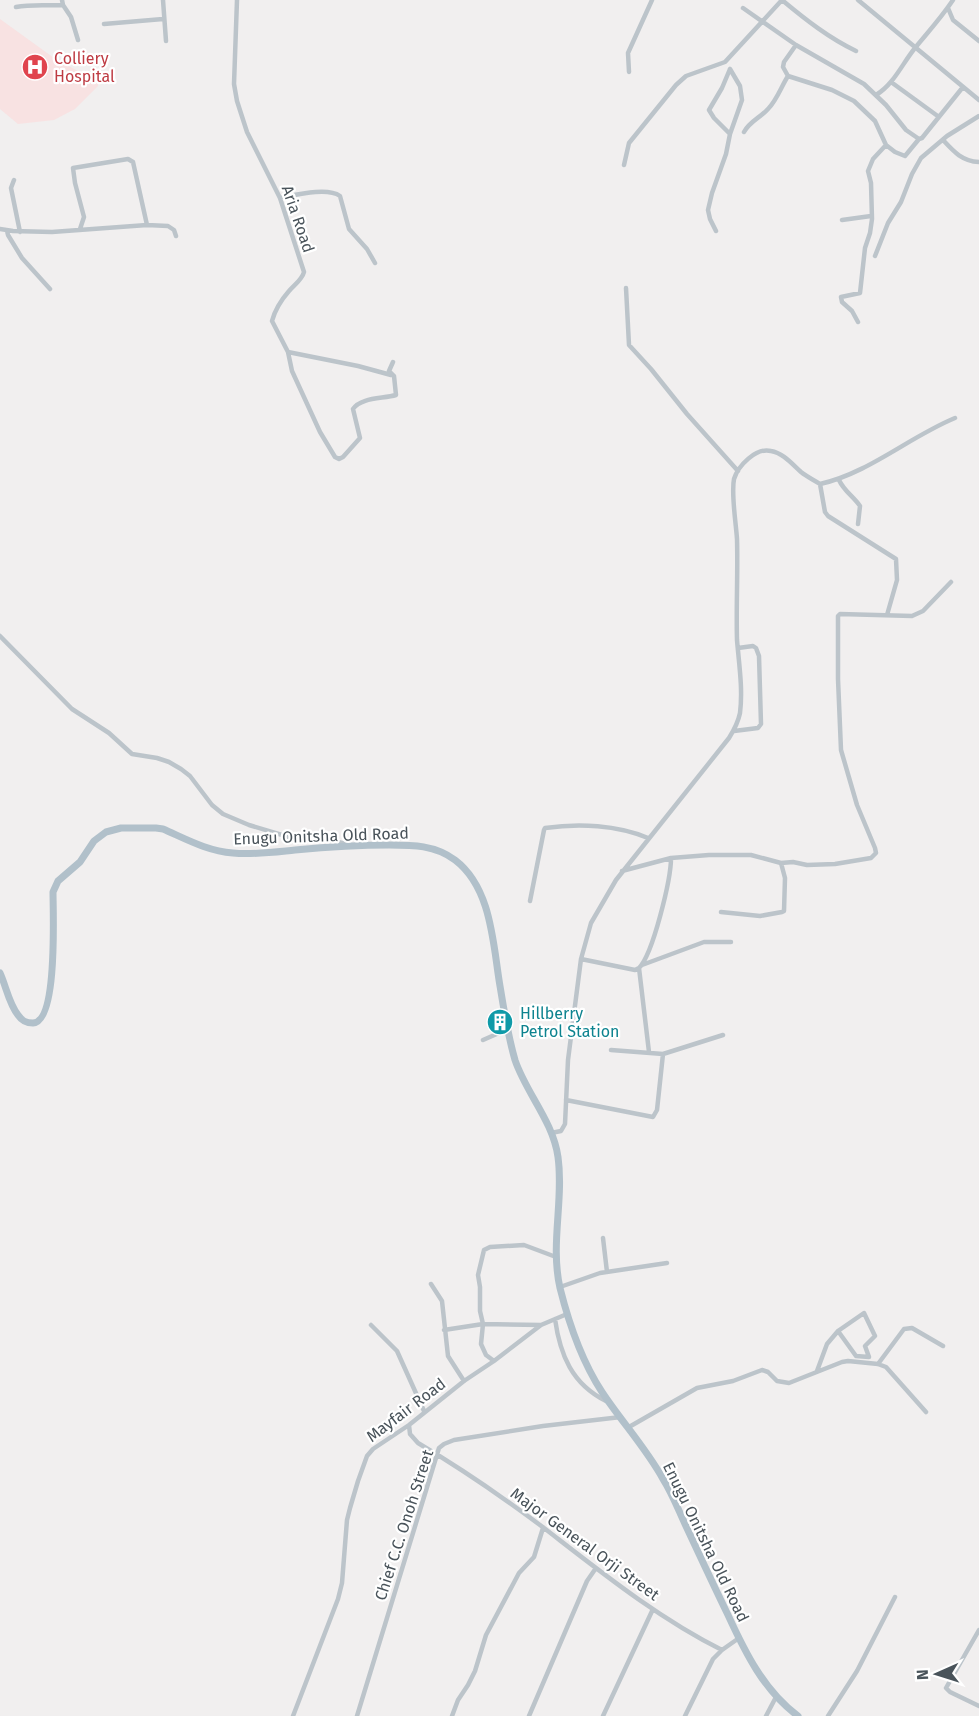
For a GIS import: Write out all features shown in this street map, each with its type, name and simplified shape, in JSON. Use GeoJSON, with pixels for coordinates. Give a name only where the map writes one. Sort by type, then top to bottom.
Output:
{"type":"FeatureCollection","features":[{"type":"Feature","properties":{"kind":"main road","name":"Enugu Onitsha Old Road"},"geometry":{"type":"LineString","coordinates":[[0,973],[16,1012],[23,1021],[38,1022],[46,1010],[50,991],[54,886],[81,862],[99,837],[110,829],[163,829],[204,848],[238,854],[348,845],[418,845],[432,848],[452,858],[470,876],[482,900],[489,925],[515,1060],[551,1132],[557,1150],[559,1169],[556,1257],[567,1314],[582,1355],[595,1381],[664,1480],[755,1667],[776,1697],[798,1716]]}},
{"type":"Feature","properties":{"kind":"street"},"geometry":{"type":"LineString","coordinates":[[163,0],[166,41]]}},
{"type":"Feature","properties":{"kind":"street","name":"Aria Road"},"geometry":{"type":"LineString","coordinates":[[237,0],[234,84],[237,101],[247,132],[280,198],[304,273],[286,294],[273,318],[274,324],[288,352],[292,371],[335,457],[339,459],[343,457],[360,438],[354,406],[396,395],[394,376]]}},
{"type":"Feature","properties":{"kind":"street"},"geometry":{"type":"LineString","coordinates":[[629,72],[628,53],[651,0]]}},
{"type":"Feature","properties":{"kind":"street"},"geometry":{"type":"LineString","coordinates":[[624,165],[629,143],[682,79],[725,62],[782,0],[817,29],[856,51]]}},
{"type":"Feature","properties":{"kind":"street"},"geometry":{"type":"LineString","coordinates":[[858,0],[979,100]]}},
{"type":"Feature","properties":{"kind":"street"},"geometry":{"type":"LineString","coordinates":[[876,94],[891,82],[953,0]]}},
{"type":"Feature","properties":{"kind":"street"},"geometry":{"type":"LineString","coordinates":[[16,7],[62,3],[71,17],[78,40]]}},
{"type":"Feature","properties":{"kind":"street"},"geometry":{"type":"LineString","coordinates":[[743,8],[796,45],[864,84],[876,94],[906,130],[919,139]]}},
{"type":"Feature","properties":{"kind":"street"},"geometry":{"type":"LineString","coordinates":[[948,8],[953,20],[979,41]]}},
{"type":"Feature","properties":{"kind":"street"},"geometry":{"type":"LineString","coordinates":[[104,24],[163,20]]}},
{"type":"Feature","properties":{"kind":"street"},"geometry":{"type":"LineString","coordinates":[[796,45],[784,62],[783,67],[788,76],[832,90],[854,101],[875,122],[886,145],[903,156],[922,138],[963,87]]}},
{"type":"Feature","properties":{"kind":"street"},"geometry":{"type":"LineString","coordinates":[[716,231],[708,210],[742,95],[736,78],[725,62]]}},
{"type":"Feature","properties":{"kind":"street"},"geometry":{"type":"LineString","coordinates":[[730,69],[709,110],[730,134]]}},
{"type":"Feature","properties":{"kind":"street"},"geometry":{"type":"LineString","coordinates":[[744,132],[769,108],[788,76]]}},
{"type":"Feature","properties":{"kind":"street"},"geometry":{"type":"LineString","coordinates":[[891,82],[939,117]]}},
{"type":"Feature","properties":{"kind":"street"},"geometry":{"type":"LineString","coordinates":[[875,256],[888,223],[901,202],[921,158],[979,116]]}},
{"type":"Feature","properties":{"kind":"street"},"geometry":{"type":"LineString","coordinates":[[943,140],[957,155],[979,162]]}},
{"type":"Feature","properties":{"kind":"street"},"geometry":{"type":"LineString","coordinates":[[858,322],[852,310],[842,302],[841,297],[860,293],[872,216],[871,183],[868,171],[873,159],[886,145]]}},
{"type":"Feature","properties":{"kind":"street"},"geometry":{"type":"LineString","coordinates":[[910,149],[921,158]]}},
{"type":"Feature","properties":{"kind":"street"},"geometry":{"type":"LineString","coordinates":[[80,230],[84,217],[73,168],[128,159],[133,162],[147,225]]}},
{"type":"Feature","properties":{"kind":"street"},"geometry":{"type":"LineString","coordinates":[[14,180],[11,188],[20,232]]}},
{"type":"Feature","properties":{"kind":"street"},"geometry":{"type":"LineString","coordinates":[[280,198],[310,193],[338,194],[349,229],[367,249],[375,263]]}},
{"type":"Feature","properties":{"kind":"street"},"geometry":{"type":"LineString","coordinates":[[842,220],[872,216]]}},
{"type":"Feature","properties":{"kind":"street"},"geometry":{"type":"LineString","coordinates":[[0,229],[20,232],[52,232],[147,225],[168,226],[174,230],[176,236]]}},
{"type":"Feature","properties":{"kind":"street"},"geometry":{"type":"LineString","coordinates":[[7,231],[22,258],[50,290]]}},
{"type":"Feature","properties":{"kind":"street"},"geometry":{"type":"LineString","coordinates":[[626,288],[629,345],[738,471]]}},
{"type":"Feature","properties":{"kind":"street"},"geometry":{"type":"LineString","coordinates":[[288,352],[358,366],[394,376]]}},
{"type":"Feature","properties":{"kind":"street"},"geometry":{"type":"LineString","coordinates":[[393,362],[389,371],[394,376]]}},
{"type":"Feature","properties":{"kind":"street"},"geometry":{"type":"LineString","coordinates":[[551,1132],[563,1130],[566,1116],[568,1060],[581,959],[591,923],[622,871],[734,731],[740,712],[734,489],[734,480],[738,471],[754,455],[771,450],[781,454],[801,472],[820,484],[839,480],[938,425],[955,418]]}},
{"type":"Feature","properties":{"kind":"street"},"geometry":{"type":"LineString","coordinates":[[839,480],[843,488],[860,506],[858,524]]}},
{"type":"Feature","properties":{"kind":"street"},"geometry":{"type":"LineString","coordinates":[[820,484],[825,512],[828,516],[896,559],[897,580],[887,615]]}},
{"type":"Feature","properties":{"kind":"street"},"geometry":{"type":"LineString","coordinates":[[622,871],[671,858],[709,855],[751,855],[781,863],[793,862],[807,866],[872,858],[876,853],[875,848],[851,787],[841,750],[838,619],[840,614],[916,615],[923,611],[951,582]]}},
{"type":"Feature","properties":{"kind":"street"},"geometry":{"type":"LineString","coordinates":[[0,636],[72,710],[109,733],[132,754],[157,758],[181,769],[190,776],[223,814],[249,825],[292,838],[334,841],[348,845]]}},
{"type":"Feature","properties":{"kind":"street"},"geometry":{"type":"LineString","coordinates":[[734,731],[758,728],[761,724],[759,656],[753,646],[738,648]]}},
{"type":"Feature","properties":{"kind":"street"},"geometry":{"type":"LineString","coordinates":[[530,901],[546,828],[585,826],[623,830],[648,838]]}},
{"type":"Feature","properties":{"kind":"street"},"geometry":{"type":"LineString","coordinates":[[649,1052],[641,966],[656,929],[670,880],[671,858]]}},
{"type":"Feature","properties":{"kind":"street"},"geometry":{"type":"LineString","coordinates":[[721,912],[760,916],[782,912],[784,910],[785,878],[781,863]]}},
{"type":"Feature","properties":{"kind":"street"},"geometry":{"type":"LineString","coordinates":[[581,959],[635,970],[704,942],[731,942]]}},
{"type":"Feature","properties":{"kind":"street"},"geometry":{"type":"LineString","coordinates":[[483,1040],[508,1029]]}},
{"type":"Feature","properties":{"kind":"street"},"geometry":{"type":"LineString","coordinates":[[611,1050],[663,1054],[723,1035]]}},
{"type":"Feature","properties":{"kind":"street"},"geometry":{"type":"LineString","coordinates":[[566,1100],[653,1117],[657,1110],[663,1054]]}},
{"type":"Feature","properties":{"kind":"street"},"geometry":{"type":"LineString","coordinates":[[603,1238],[607,1272]]}},
{"type":"Feature","properties":{"kind":"street"},"geometry":{"type":"LineString","coordinates":[[494,1361],[482,1349],[481,1337],[483,1324],[478,1275],[487,1248],[524,1245],[556,1257]]}},
{"type":"Feature","properties":{"kind":"street"},"geometry":{"type":"LineString","coordinates":[[560,1287],[607,1272],[668,1263]]}},
{"type":"Feature","properties":{"kind":"street"},"geometry":{"type":"LineString","coordinates":[[431,1284],[442,1301],[448,1356],[464,1381]]}},
{"type":"Feature","properties":{"kind":"street"},"geometry":{"type":"LineString","coordinates":[[817,1371],[827,1344],[838,1331],[864,1313],[875,1336],[865,1346],[869,1357],[856,1356],[838,1331]]}},
{"type":"Feature","properties":{"kind":"street","name":"Mayfair Road"},"geometry":{"type":"LineString","coordinates":[[293,1716],[338,1599],[343,1573],[347,1520],[364,1461],[373,1449],[409,1425],[424,1411],[541,1325],[567,1314]]}},
{"type":"Feature","properties":{"kind":"street"},"geometry":{"type":"LineString","coordinates":[[555,1319],[558,1340],[571,1370],[589,1390],[609,1402]]}},
{"type":"Feature","properties":{"kind":"street"},"geometry":{"type":"LineString","coordinates":[[444,1330],[483,1324],[541,1325]]}},
{"type":"Feature","properties":{"kind":"street"},"geometry":{"type":"LineString","coordinates":[[371,1325],[397,1351],[424,1411]]}},
{"type":"Feature","properties":{"kind":"street"},"geometry":{"type":"LineString","coordinates":[[878,1364],[904,1329],[912,1328],[943,1346]]}},
{"type":"Feature","properties":{"kind":"street"},"geometry":{"type":"LineString","coordinates":[[628,1427],[700,1387],[733,1381],[760,1370],[765,1370],[779,1382],[789,1383],[848,1361],[886,1367],[926,1412]]}},
{"type":"Feature","properties":{"kind":"street","name":"Chief C.C. Onoh Street"},"geometry":{"type":"LineString","coordinates":[[357,1716],[439,1448],[454,1440],[621,1417]]}},
{"type":"Feature","properties":{"kind":"street","name":"Major General Orji Street"},"geometry":{"type":"LineString","coordinates":[[409,1425],[413,1439],[543,1528],[653,1609],[693,1635],[722,1650]]}},
{"type":"Feature","properties":{"kind":"street"},"geometry":{"type":"LineString","coordinates":[[452,1716],[458,1700],[476,1671],[486,1635],[519,1573],[534,1557],[543,1528]]}},
{"type":"Feature","properties":{"kind":"street"},"geometry":{"type":"LineString","coordinates":[[529,1716],[587,1581],[596,1568]]}},
{"type":"Feature","properties":{"kind":"street"},"geometry":{"type":"LineString","coordinates":[[828,1716],[857,1671],[895,1597]]}},
{"type":"Feature","properties":{"kind":"street"},"geometry":{"type":"LineString","coordinates":[[603,1716],[653,1609]]}},
{"type":"Feature","properties":{"kind":"street"},"geometry":{"type":"LineString","coordinates":[[979,1630],[946,1688],[979,1706]]}},
{"type":"Feature","properties":{"kind":"street"},"geometry":{"type":"LineString","coordinates":[[685,1716],[713,1659],[739,1638]]}},
{"type":"Feature","properties":{"kind":"street"},"geometry":{"type":"LineString","coordinates":[[766,1716],[776,1697]]}},
{"type":"Feature","properties":{"kind":"shaded area","name":"Colliery Hospital"},"geometry":{"type":"Polygon","coordinates":[[[0,19],[54,58],[98,82],[98,86],[75,109],[54,120],[18,124],[0,109],[0,19]]]}},
{"type":"Feature","properties":{"kind":"place","name":"Colliery Hospital"},"geometry":{"type":"Point","coordinates":[35,67]}},
{"type":"Feature","properties":{"kind":"place","name":"Hillberry Petrol Station"},"geometry":{"type":"Point","coordinates":[500,1022]}}]}
